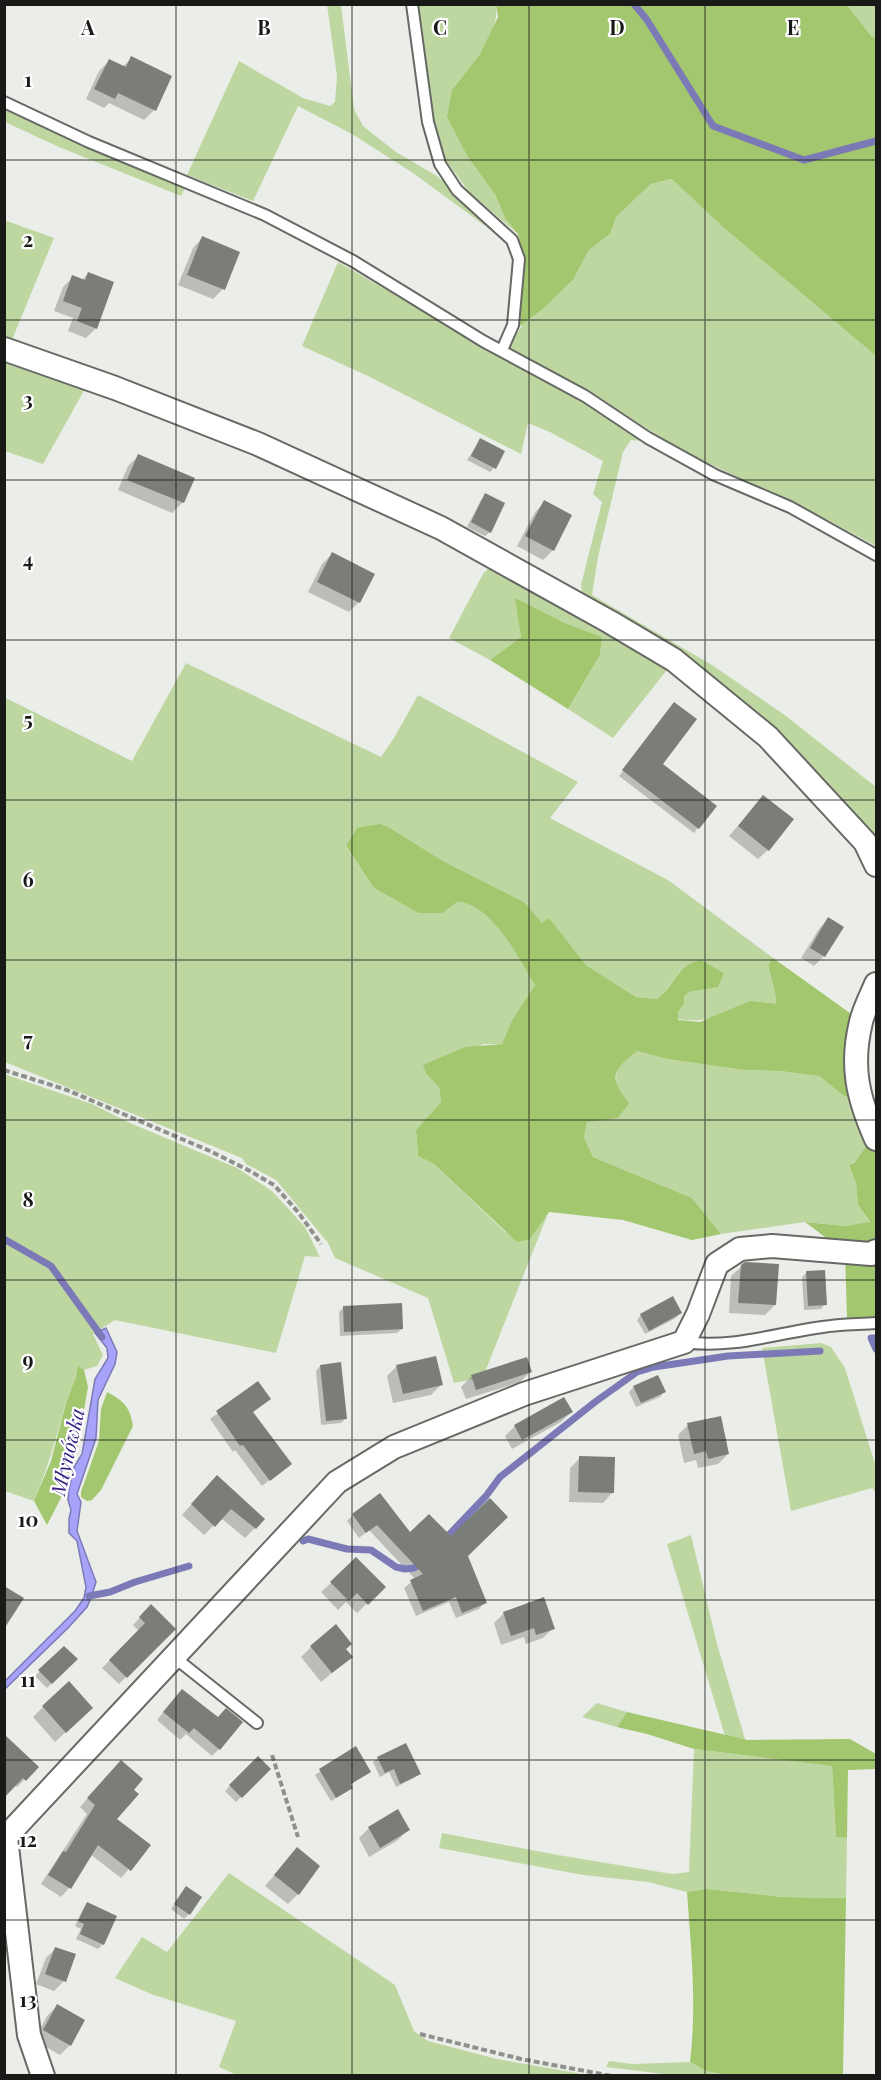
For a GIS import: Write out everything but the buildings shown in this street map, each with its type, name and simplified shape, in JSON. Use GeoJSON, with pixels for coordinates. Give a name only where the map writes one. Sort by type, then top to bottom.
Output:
{"type":"FeatureCollection","features":[{"type":"Feature","properties":{"kind":"street"},"geometry":{"type":"LineString","coordinates":[[4,349],[115,388],[267,449],[441,528],[620,628],[674,660],[768,737],[866,842],[876,865]]}},
{"type":"Feature","properties":{"kind":"street"},"geometry":{"type":"LineString","coordinates":[[876,984],[861,1021],[855,1069],[860,1096],[876,1139]]}},
{"type":"Feature","properties":{"kind":"street"},"geometry":{"type":"LineString","coordinates":[[43,2076],[30,2035],[5,1838],[337,1482],[394,1447],[524,1394],[684,1342],[698,1314],[717,1264],[740,1249],[772,1246],[871,1254],[876,1251]]}},
{"type":"Feature","properties":{"kind":"lane"},"geometry":{"type":"LineString","coordinates":[[412,4],[428,122],[440,164],[458,190],[512,240],[519,260],[513,325],[502,350]]}},
{"type":"Feature","properties":{"kind":"lane"},"geometry":{"type":"LineString","coordinates":[[4,102],[89,142],[265,214],[353,261],[483,341],[585,396],[648,438],[715,475],[790,507],[876,555]]}},
{"type":"Feature","properties":{"kind":"lane"},"geometry":{"type":"LineString","coordinates":[[684,1342],[703,1345],[738,1342],[839,1325],[876,1323]]}},
{"type":"Feature","properties":{"kind":"lane"},"geometry":{"type":"LineString","coordinates":[[174,1657],[257,1723]]}},
{"type":"Feature","properties":{"kind":"path"},"geometry":{"type":"LineString","coordinates":[[4,1070],[67,1090],[250,1170],[274,1185],[298,1212],[321,1244]]}},
{"type":"Feature","properties":{"kind":"path"},"geometry":{"type":"LineString","coordinates":[[272,1755],[298,1837]]}},
{"type":"Feature","properties":{"kind":"path"},"geometry":{"type":"LineString","coordinates":[[420,2034],[521,2059],[612,2076]]}},
{"type":"Feature","properties":{"kind":"green space"},"geometry":{"type":"Polygon","coordinates":[[[327,5],[341,5],[354,109],[363,126],[396,152],[437,176],[498,230],[503,239],[413,173],[352,134],[298,106],[253,201],[187,175],[239,61],[303,98],[330,106],[335,102],[337,76],[327,5]]]}},
{"type":"Feature","properties":{"kind":"green space"},"geometry":{"type":"Polygon","coordinates":[[[416,5],[496,5],[496,16],[489,39],[452,90],[505,218],[518,234],[469,192],[445,159],[434,119],[416,5]]]}},
{"type":"Feature","properties":{"kind":"green space"},"geometry":{"type":"Polygon","coordinates":[[[496,5],[847,5],[872,37],[876,38],[876,356],[724,228],[672,179],[651,184],[616,217],[610,234],[589,250],[573,280],[544,308],[520,326],[523,257],[518,234],[505,218],[495,194],[468,157],[447,117],[452,90],[480,54],[498,17],[496,5]]]}},
{"type":"Feature","properties":{"kind":"green space"},"geometry":{"type":"Polygon","coordinates":[[[847,5],[876,5],[876,38],[872,37],[847,5]]]}},
{"type":"Feature","properties":{"kind":"green space"},"geometry":{"type":"Polygon","coordinates":[[[5,109],[87,147],[185,188],[181,196],[59,147],[5,122],[5,109]]]}},
{"type":"Feature","properties":{"kind":"green space"},"geometry":{"type":"Polygon","coordinates":[[[673,179],[724,228],[876,356],[876,546],[830,521],[687,453],[581,388],[508,347],[525,321],[544,308],[573,280],[589,250],[610,234],[615,218],[651,184],[673,179]]]}},
{"type":"Feature","properties":{"kind":"green space"},"geometry":{"type":"Polygon","coordinates":[[[4,220],[54,238],[11,342],[5,340],[4,220]]]}},
{"type":"Feature","properties":{"kind":"green space"},"geometry":{"type":"Polygon","coordinates":[[[338,262],[547,380],[643,441],[631,440],[623,452],[598,557],[592,595],[712,665],[786,716],[876,787],[876,837],[783,742],[583,600],[581,585],[602,502],[593,494],[603,461],[550,432],[528,423],[521,454],[368,376],[302,346],[338,262]]]}},
{"type":"Feature","properties":{"kind":"green space"},"geometry":{"type":"Polygon","coordinates":[[[5,356],[86,387],[43,464],[5,451],[5,356]]]}},
{"type":"Feature","properties":{"kind":"green space"},"geometry":{"type":"Polygon","coordinates":[[[492,565],[670,666],[613,738],[568,709],[600,655],[602,637],[565,623],[516,599],[521,637],[490,660],[449,638],[483,574],[492,565]]]}},
{"type":"Feature","properties":{"kind":"green space"},"geometry":{"type":"Polygon","coordinates":[[[515,598],[565,623],[602,637],[600,655],[568,709],[490,660],[521,637],[515,598]]]}},
{"type":"Feature","properties":{"kind":"green space"},"geometry":{"type":"Polygon","coordinates":[[[186,663],[381,757],[418,695],[578,782],[550,818],[668,880],[773,958],[768,965],[776,1004],[703,1020],[678,1019],[678,1012],[684,1004],[684,997],[689,992],[717,987],[724,973],[713,967],[680,971],[657,999],[636,997],[586,965],[549,919],[542,923],[524,902],[443,861],[390,828],[357,828],[346,847],[374,888],[443,913],[457,902],[469,905],[481,912],[493,922],[513,947],[535,985],[512,1020],[502,1044],[483,1044],[427,1075],[439,1087],[441,1102],[416,1130],[418,1156],[434,1164],[505,1232],[530,1239],[549,1211],[483,1377],[454,1383],[428,1298],[335,1258],[328,1243],[276,1180],[246,1164],[242,1158],[5,1062],[4,697],[132,761],[186,663]]]}},
{"type":"Feature","properties":{"kind":"green space"},"geometry":{"type":"Polygon","coordinates":[[[380,824],[443,861],[524,902],[542,923],[549,918],[586,965],[636,997],[657,999],[680,972],[692,963],[701,960],[724,973],[718,987],[689,992],[684,997],[684,1004],[678,1012],[678,1020],[700,1022],[750,1001],[776,1004],[768,965],[773,958],[854,1016],[846,1079],[849,1096],[844,1096],[819,1076],[780,1071],[744,1070],[667,1059],[637,1051],[622,1064],[616,1074],[618,1086],[629,1103],[618,1118],[587,1122],[584,1137],[593,1157],[692,1198],[721,1234],[692,1240],[623,1220],[549,1212],[530,1239],[517,1242],[434,1164],[418,1156],[416,1130],[441,1102],[439,1087],[427,1075],[423,1065],[465,1047],[502,1044],[512,1020],[535,985],[503,934],[481,912],[469,905],[457,902],[443,913],[419,913],[374,888],[346,846],[357,828],[380,824]]]}},
{"type":"Feature","properties":{"kind":"green space"},"geometry":{"type":"Polygon","coordinates":[[[637,1051],[667,1059],[744,1070],[780,1071],[819,1076],[844,1096],[849,1096],[868,1145],[857,1160],[849,1165],[856,1183],[858,1205],[870,1223],[845,1226],[805,1222],[721,1234],[692,1198],[593,1157],[584,1137],[587,1121],[618,1118],[616,1082],[618,1066],[637,1051]]]}},
{"type":"Feature","properties":{"kind":"green space"},"geometry":{"type":"Polygon","coordinates":[[[4,1074],[92,1104],[130,1123],[237,1168],[272,1191],[305,1227],[320,1257],[305,1256],[276,1353],[115,1320],[93,1334],[103,1355],[97,1366],[84,1370],[78,1365],[34,1501],[5,1491],[4,1074]]]}},
{"type":"Feature","properties":{"kind":"green space"},"geometry":{"type":"Polygon","coordinates":[[[876,1133],[876,1317],[847,1318],[845,1252],[805,1222],[845,1226],[870,1222],[858,1205],[856,1183],[849,1165],[855,1162],[876,1133]]]}},
{"type":"Feature","properties":{"kind":"green space"},"geometry":{"type":"Polygon","coordinates":[[[821,1343],[831,1347],[845,1368],[876,1467],[876,1493],[872,1488],[791,1511],[762,1348],[821,1343]]]}},
{"type":"Feature","properties":{"kind":"green space"},"geometry":{"type":"Polygon","coordinates":[[[78,1365],[84,1370],[88,1387],[77,1451],[65,1490],[47,1525],[34,1501],[51,1461],[78,1365]]]}},
{"type":"Feature","properties":{"kind":"green space"},"geometry":{"type":"Polygon","coordinates":[[[107,1392],[125,1405],[133,1426],[101,1490],[92,1500],[87,1501],[81,1497],[81,1492],[99,1441],[101,1409],[107,1392]]]}},
{"type":"Feature","properties":{"kind":"green space"},"geometry":{"type":"Polygon","coordinates":[[[691,1535],[717,1644],[745,1739],[725,1736],[667,1544],[691,1535]]]}},
{"type":"Feature","properties":{"kind":"green space"},"geometry":{"type":"Polygon","coordinates":[[[597,1703],[627,1712],[617,1727],[582,1717],[597,1703]]]}},
{"type":"Feature","properties":{"kind":"green space"},"geometry":{"type":"Polygon","coordinates":[[[627,1712],[748,1740],[850,1739],[876,1754],[876,1769],[848,1770],[847,1838],[836,1837],[832,1766],[694,1749],[617,1727],[627,1712]]]}},
{"type":"Feature","properties":{"kind":"green space"},"geometry":{"type":"Polygon","coordinates":[[[694,1749],[832,1766],[836,1837],[847,1838],[846,1898],[782,1897],[707,1889],[687,1892],[648,1882],[583,1875],[439,1848],[442,1833],[672,1874],[689,1872],[694,1749]]]}},
{"type":"Feature","properties":{"kind":"green space"},"geometry":{"type":"Polygon","coordinates":[[[229,1873],[395,1985],[414,2031],[428,2041],[497,2059],[588,2075],[239,2076],[219,2067],[236,2021],[151,1994],[115,1978],[142,1937],[167,1952],[229,1873]]]}},
{"type":"Feature","properties":{"kind":"green space"},"geometry":{"type":"Polygon","coordinates":[[[707,1889],[782,1897],[846,1898],[843,2075],[727,2075],[707,2071],[690,2062],[693,1998],[687,1892],[707,1889]]]}},
{"type":"Feature","properties":{"kind":"green space"},"geometry":{"type":"Polygon","coordinates":[[[609,2061],[632,2064],[690,2062],[724,2075],[664,2074],[606,2067],[609,2061]]]}},
{"type":"Feature","properties":{"kind":"shaded area"},"geometry":{"type":"Polygon","coordinates":[[[106,1328],[117,1352],[115,1364],[98,1400],[96,1438],[77,1494],[81,1502],[77,1531],[96,1582],[87,1607],[5,1689],[5,1681],[75,1611],[84,1598],[86,1587],[77,1541],[69,1533],[71,1510],[68,1500],[74,1467],[82,1454],[95,1379],[108,1358],[107,1348],[95,1333],[106,1328]]]}},
{"type":"Feature","properties":{"kind":"waterway"},"geometry":{"type":"LineString","coordinates":[[634,4],[647,20],[713,126],[804,160],[876,141]]}},
{"type":"Feature","properties":{"kind":"waterway","name":"Młynówka"},"geometry":{"type":"LineString","coordinates":[[4,1239],[51,1266],[102,1337]]}},
{"type":"Feature","properties":{"kind":"waterway"},"geometry":{"type":"LineString","coordinates":[[876,1338],[871,1338],[876,1349]]}},
{"type":"Feature","properties":{"kind":"waterway"},"geometry":{"type":"LineString","coordinates":[[444,1540],[486,1496],[500,1477],[637,1372],[654,1367],[728,1356],[820,1351]]}},
{"type":"Feature","properties":{"kind":"waterway"},"geometry":{"type":"LineString","coordinates":[[303,1541],[308,1539],[347,1549],[371,1550],[396,1567],[405,1569],[414,1568],[422,1563]]}},
{"type":"Feature","properties":{"kind":"waterway"},"geometry":{"type":"LineString","coordinates":[[89,1596],[110,1592],[189,1566]]}}]}
